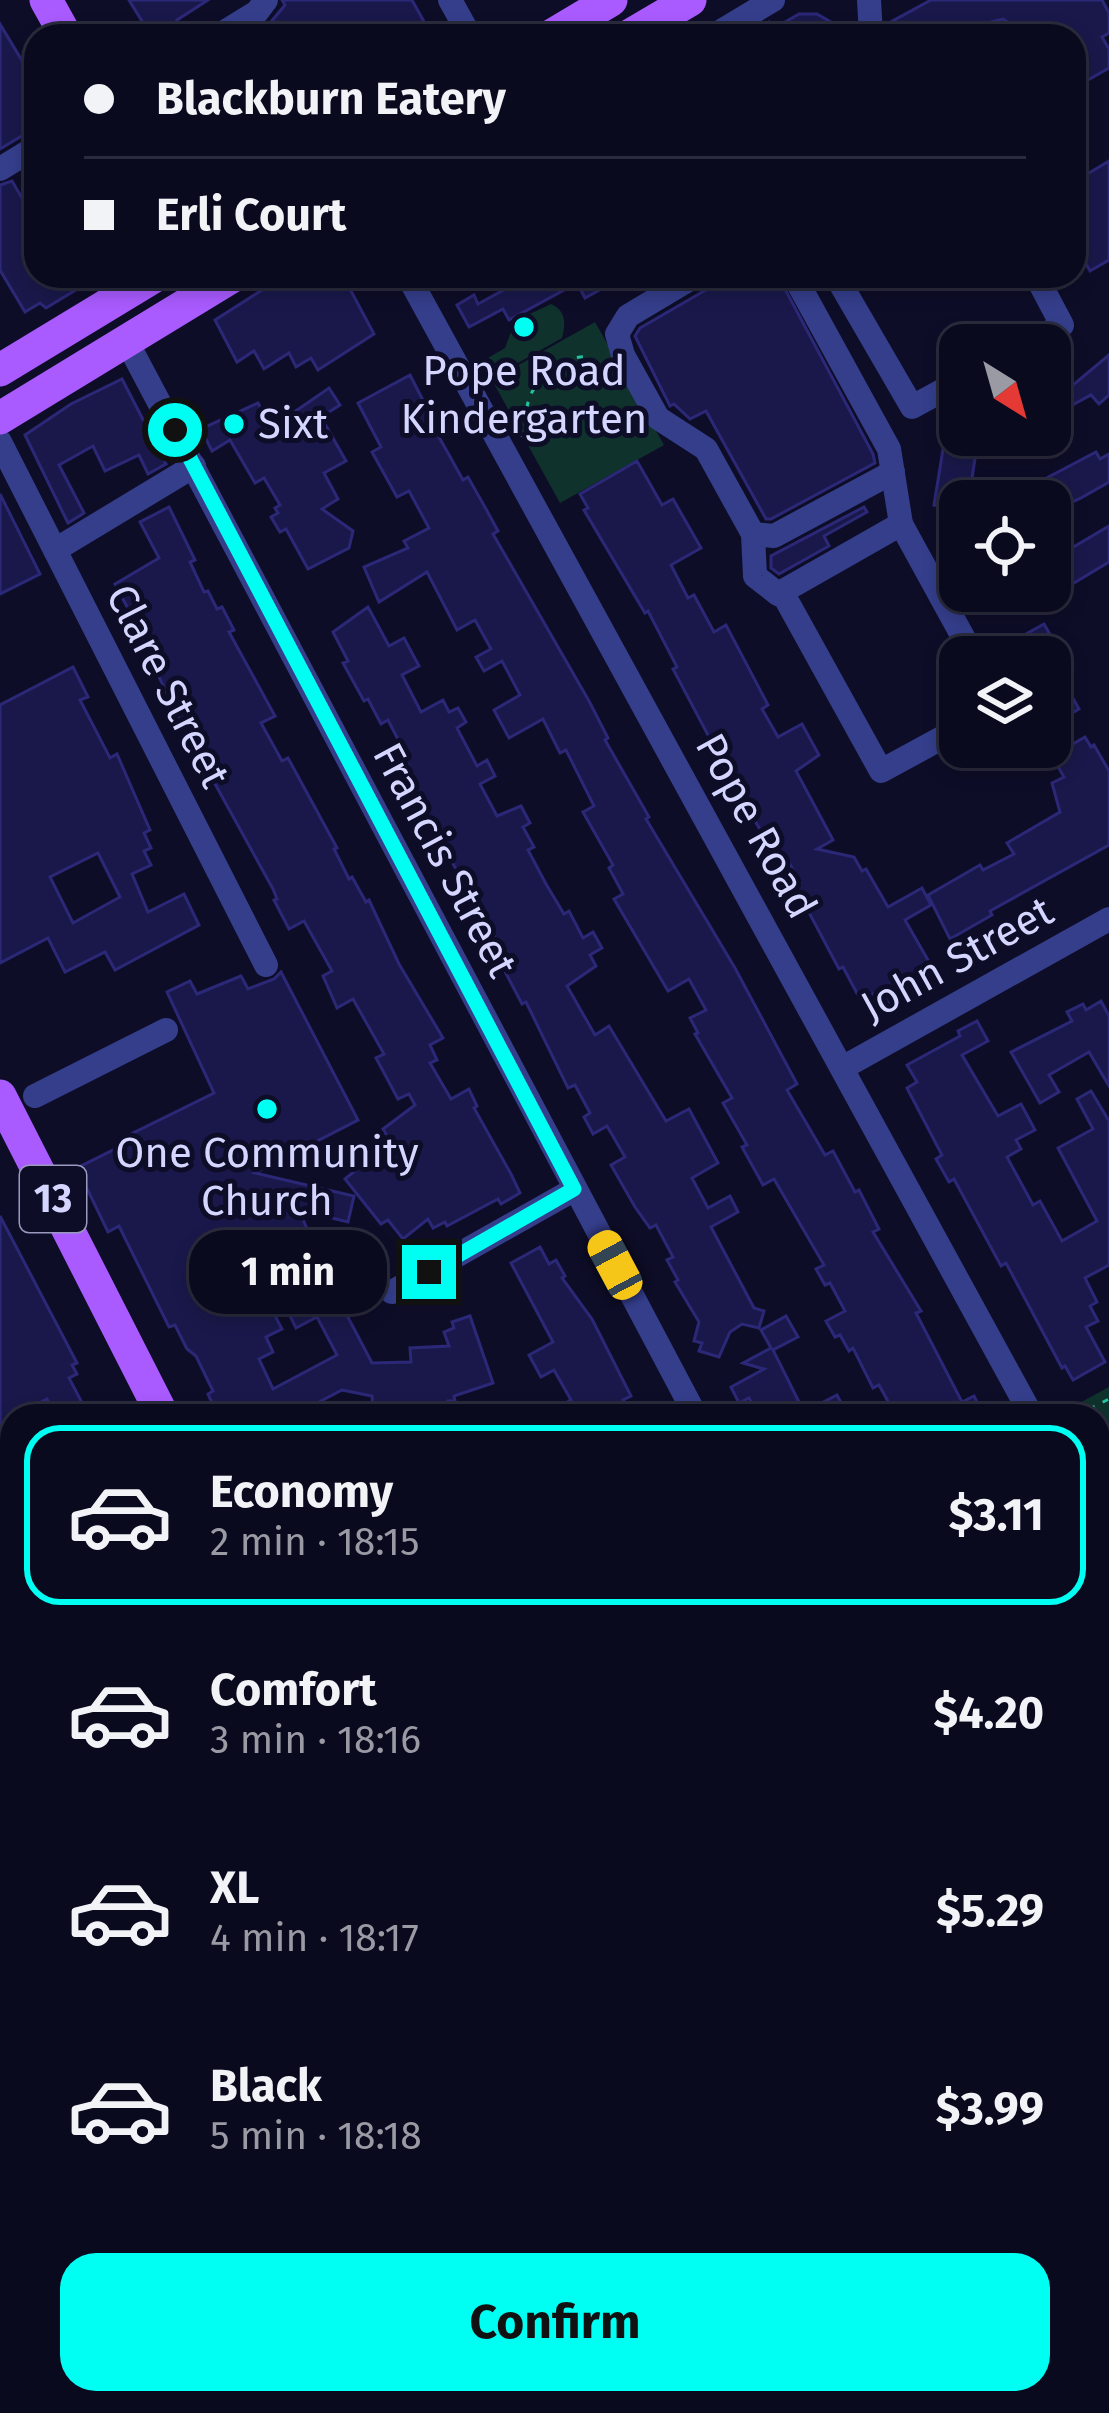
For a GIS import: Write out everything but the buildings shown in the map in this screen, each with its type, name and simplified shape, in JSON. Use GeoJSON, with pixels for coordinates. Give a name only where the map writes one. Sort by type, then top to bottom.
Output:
{"type":"FeatureCollection","features":[{"type":"Feature","properties":{"kind":"main road"},"geometry":{"type":"LineString","coordinates":[[571,24],[611,0]]}},
{"type":"Feature","properties":{"kind":"main road"},"geometry":{"type":"LineString","coordinates":[[0,370],[135,288]]}},
{"type":"Feature","properties":{"kind":"main road"},"geometry":{"type":"LineString","coordinates":[[0,418],[202,288]]}},
{"type":"Feature","properties":{"kind":"main road","name":"13"},"geometry":{"type":"LineString","coordinates":[[0,1096],[157,1404]]}},
{"type":"Feature","properties":{"kind":"street"},"geometry":{"type":"LineString","coordinates":[[238,24],[266,0]]}},
{"type":"Feature","properties":{"kind":"street"},"geometry":{"type":"LineString","coordinates":[[733,24],[773,0]]}},
{"type":"Feature","properties":{"kind":"street","name":"Pope Road"},"geometry":{"type":"LineString","coordinates":[[415,288],[1026,1404]]}},
{"type":"Feature","properties":{"kind":"street"},"geometry":{"type":"LineString","coordinates":[[675,288],[628,316],[621,324],[618,343],[658,418],[706,448],[753,534],[755,576],[764,586],[778,594],[901,524]]}},
{"type":"Feature","properties":{"kind":"street"},"geometry":{"type":"LineString","coordinates":[[801,288],[890,449],[901,524],[962,636]]}},
{"type":"Feature","properties":{"kind":"street"},"geometry":{"type":"LineString","coordinates":[[843,288],[912,407],[939,392]]}},
{"type":"Feature","properties":{"kind":"street"},"geometry":{"type":"LineString","coordinates":[[1042,288],[1061,324]]}},
{"type":"Feature","properties":{"kind":"street","name":"Francis Street"},"geometry":{"type":"LineString","coordinates":[[126,340],[690,1404]]}},
{"type":"Feature","properties":{"kind":"street","name":"Clare Street"},"geometry":{"type":"LineString","coordinates":[[0,442],[266,964]]}},
{"type":"Feature","properties":{"kind":"street"},"geometry":{"type":"LineString","coordinates":[[55,550],[194,466]]}},
{"type":"Feature","properties":{"kind":"street"},"geometry":{"type":"LineString","coordinates":[[753,534],[774,536],[893,472]]}},
{"type":"Feature","properties":{"kind":"street"},"geometry":{"type":"LineString","coordinates":[[782,592],[881,772],[939,740]]}},
{"type":"Feature","properties":{"kind":"street","name":"John Street"},"geometry":{"type":"LineString","coordinates":[[844,1067],[1109,919]]}},
{"type":"Feature","properties":{"kind":"street"},"geometry":{"type":"LineString","coordinates":[[35,1096],[166,1030]]}},
{"type":"Feature","properties":{"kind":"street"},"geometry":{"type":"LineString","coordinates":[[392,1292],[574,1189]]}},
{"type":"Feature","properties":{"kind":"path"},"geometry":{"type":"LineString","coordinates":[[521,439],[533,390],[566,359],[590,357]]}},
{"type":"Feature","properties":{"kind":"path"},"geometry":{"type":"LineString","coordinates":[[1096,1404],[1109,1399]]}},
{"type":"Feature","properties":{"kind":"green space"},"geometry":{"type":"Polygon","coordinates":[[[551,304],[564,318],[562,338],[498,374],[488,358],[505,348],[515,321],[551,304]]]}},
{"type":"Feature","properties":{"kind":"green space"},"geometry":{"type":"Polygon","coordinates":[[[595,322],[664,445],[560,503],[492,380],[595,322]]]}},
{"type":"Feature","properties":{"kind":"green space"},"geometry":{"type":"Polygon","coordinates":[[[1109,1387],[1109,1404],[1078,1404],[1109,1387]]]}},
{"type":"Feature","properties":{"kind":"place","name":"Pope Road Kindergarten"},"geometry":{"type":"Point","coordinates":[524,327]}},
{"type":"Feature","properties":{"kind":"place","name":"Sixt"},"geometry":{"type":"Point","coordinates":[234,424]}},
{"type":"Feature","properties":{"kind":"place","name":"One Community Church"},"geometry":{"type":"Point","coordinates":[267,1109]}},
{"type":"Feature","properties":{"kind":"route"},"geometry":{"type":"LineString","coordinates":[[175,430],[574,1189],[429,1272]]}}]}
